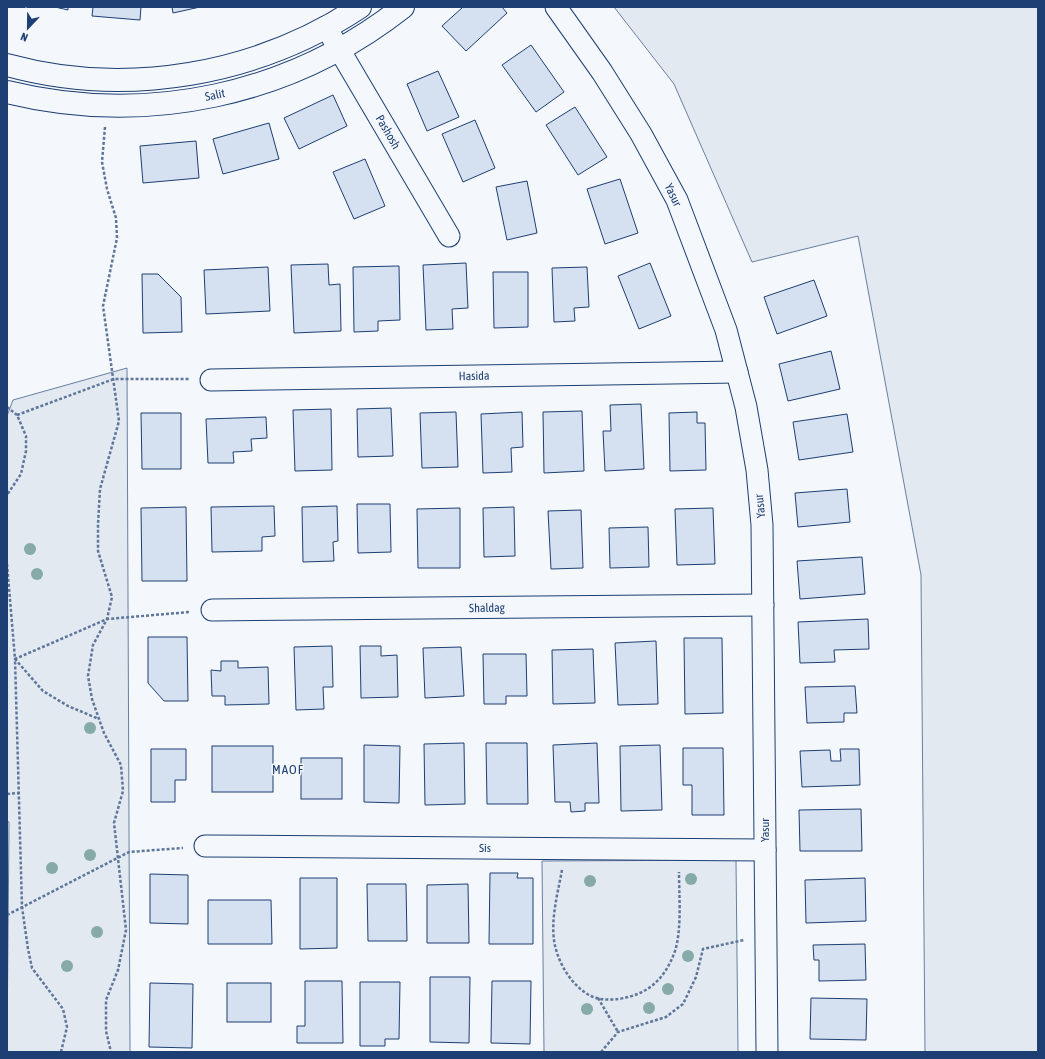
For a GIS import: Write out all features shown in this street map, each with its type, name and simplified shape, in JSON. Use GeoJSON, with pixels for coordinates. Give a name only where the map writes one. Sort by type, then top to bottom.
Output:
{"type":"FeatureCollection","features":[{"type":"Feature","properties":{"kind":"street","name":"Salit"},"geometry":{"type":"LineString","coordinates":[[7,65],[52,75],[90,79],[130,80],[173,78],[216,70],[262,56],[306,38],[360,7]]}},
{"type":"Feature","properties":{"kind":"street","name":"Salit"},"geometry":{"type":"LineString","coordinates":[[7,92],[48,100],[88,105],[130,106],[176,103],[222,94],[271,80],[317,61],[363,36],[403,7]]}},
{"type":"Feature","properties":{"kind":"street","name":"Yasur"},"geometry":{"type":"LineString","coordinates":[[556,7],[626,109],[677,200],[726,330],[746,407],[757,470],[762,525],[767,1052]]}},
{"type":"Feature","properties":{"kind":"street","name":"Pashosh"},"geometry":{"type":"LineString","coordinates":[[326,27],[449,236]]}},
{"type":"Feature","properties":{"kind":"street","name":"Hasida"},"geometry":{"type":"LineString","coordinates":[[211,380],[737,372]]}},
{"type":"Feature","properties":{"kind":"street","name":"Shaldag"},"geometry":{"type":"LineString","coordinates":[[212,610],[763,605]]}},
{"type":"Feature","properties":{"kind":"street","name":"Sis"},"geometry":{"type":"LineString","coordinates":[[205,846],[765,850]]}},
{"type":"Feature","properties":{"kind":"path"},"geometry":{"type":"LineString","coordinates":[[106,105],[102,162],[107,189],[116,218],[117,238],[103,306],[119,421],[100,489],[98,524],[98,551],[112,596],[106,619],[93,645],[88,676],[92,699],[99,720],[104,733],[121,765],[123,791],[114,823],[126,930],[118,970],[106,1000],[106,1030],[111,1052]]}},
{"type":"Feature","properties":{"kind":"path"},"geometry":{"type":"LineString","coordinates":[[17,415],[114,379],[211,380]]}},
{"type":"Feature","properties":{"kind":"path"},"geometry":{"type":"LineString","coordinates":[[7,407],[17,415],[26,436],[26,452],[21,474],[7,495]]}},
{"type":"Feature","properties":{"kind":"path"},"geometry":{"type":"LineString","coordinates":[[7,564],[15,658],[20,793],[22,907],[32,968],[63,1009],[66,1027],[61,1052]]}},
{"type":"Feature","properties":{"kind":"path"},"geometry":{"type":"LineString","coordinates":[[15,658],[106,619],[212,610]]}},
{"type":"Feature","properties":{"kind":"path"},"geometry":{"type":"LineString","coordinates":[[15,658],[43,691],[68,706],[99,720]]}},
{"type":"Feature","properties":{"kind":"path"},"geometry":{"type":"LineString","coordinates":[[7,794],[20,793]]}},
{"type":"Feature","properties":{"kind":"path"},"geometry":{"type":"LineString","coordinates":[[7,915],[129,852],[205,846]]}},
{"type":"Feature","properties":{"kind":"path"},"geometry":{"type":"LineString","coordinates":[[565,848],[554,919],[554,940],[561,962],[572,981],[589,996],[608,1000],[630,998],[649,989],[666,972],[675,950],[679,925],[680,849]]}},
{"type":"Feature","properties":{"kind":"path"},"geometry":{"type":"LineString","coordinates":[[601,1052],[618,1032],[666,1016],[683,1004],[696,977],[703,949],[766,936]]}},
{"type":"Feature","properties":{"kind":"path"},"geometry":{"type":"LineString","coordinates":[[597,998],[618,1032]]}},
{"type":"Feature","properties":{"kind":"shaded area"},"geometry":{"type":"Polygon","coordinates":[[[614,7],[1038,7],[1038,1052],[925,1052],[921,575],[858,236],[752,262],[674,84],[614,7]]]}},
{"type":"Feature","properties":{"kind":"shaded area"},"geometry":{"type":"Polygon","coordinates":[[[127,368],[130,1052],[7,1052],[9,822],[7,821],[7,416],[13,400],[127,368]]]}},
{"type":"Feature","properties":{"kind":"shaded area"},"geometry":{"type":"Polygon","coordinates":[[[736,860],[738,1052],[544,1052],[542,861],[736,860]]]}},
{"type":"Feature","properties":{"kind":"building"},"geometry":{"type":"Polygon","coordinates":[[[55,7],[68,7],[68,10],[55,7]]]}},
{"type":"Feature","properties":{"kind":"building"},"geometry":{"type":"Polygon","coordinates":[[[93,7],[141,7],[140,20],[92,16],[93,7]]]}},
{"type":"Feature","properties":{"kind":"building"},"geometry":{"type":"Polygon","coordinates":[[[172,7],[200,7],[173,13],[172,7]]]}},
{"type":"Feature","properties":{"kind":"building"},"geometry":{"type":"Polygon","coordinates":[[[463,7],[502,7],[507,13],[466,51],[442,26],[463,7]]]}},
{"type":"Feature","properties":{"kind":"building"},"geometry":{"type":"Polygon","coordinates":[[[531,45],[564,92],[536,112],[502,65],[531,45]]]}},
{"type":"Feature","properties":{"kind":"building"},"geometry":{"type":"Polygon","coordinates":[[[438,71],[459,117],[427,131],[407,84],[438,71]]]}},
{"type":"Feature","properties":{"kind":"building"},"geometry":{"type":"Polygon","coordinates":[[[333,95],[347,126],[299,149],[284,118],[333,95]]]}},
{"type":"Feature","properties":{"kind":"building"},"geometry":{"type":"Polygon","coordinates":[[[575,107],[607,157],[578,175],[546,125],[575,107]]]}},
{"type":"Feature","properties":{"kind":"building"},"geometry":{"type":"Polygon","coordinates":[[[475,120],[495,168],[463,182],[442,134],[475,120]]]}},
{"type":"Feature","properties":{"kind":"building"},"geometry":{"type":"Polygon","coordinates":[[[269,123],[279,159],[223,174],[213,139],[269,123]]]}},
{"type":"Feature","properties":{"kind":"building"},"geometry":{"type":"Polygon","coordinates":[[[196,141],[199,178],[143,183],[140,146],[196,141]]]}},
{"type":"Feature","properties":{"kind":"building"},"geometry":{"type":"Polygon","coordinates":[[[365,159],[385,206],[354,219],[333,172],[365,159]]]}},
{"type":"Feature","properties":{"kind":"building"},"geometry":{"type":"Polygon","coordinates":[[[620,179],[638,233],[605,244],[587,189],[620,179]]]}},
{"type":"Feature","properties":{"kind":"building"},"geometry":{"type":"Polygon","coordinates":[[[527,181],[537,233],[507,240],[496,187],[527,181]]]}},
{"type":"Feature","properties":{"kind":"building"},"geometry":{"type":"Polygon","coordinates":[[[466,263],[468,308],[452,309],[453,329],[426,330],[423,265],[466,263]]]}},
{"type":"Feature","properties":{"kind":"building"},"geometry":{"type":"Polygon","coordinates":[[[650,263],[671,316],[639,329],[618,276],[650,263]]]}},
{"type":"Feature","properties":{"kind":"building"},"geometry":{"type":"Polygon","coordinates":[[[328,264],[329,285],[340,284],[341,331],[294,333],[291,265],[328,264]]]}},
{"type":"Feature","properties":{"kind":"building"},"geometry":{"type":"Polygon","coordinates":[[[399,266],[400,320],[378,321],[378,331],[354,332],[353,267],[399,266]]]}},
{"type":"Feature","properties":{"kind":"building"},"geometry":{"type":"Polygon","coordinates":[[[268,267],[270,311],[206,314],[204,270],[268,267]]]}},
{"type":"Feature","properties":{"kind":"building"},"geometry":{"type":"Polygon","coordinates":[[[587,267],[589,307],[574,308],[575,321],[554,322],[552,268],[587,267]]]}},
{"type":"Feature","properties":{"kind":"building"},"geometry":{"type":"Polygon","coordinates":[[[493,272],[528,272],[528,327],[494,328],[493,272]]]}},
{"type":"Feature","properties":{"kind":"building"},"geometry":{"type":"Polygon","coordinates":[[[142,274],[158,274],[181,297],[182,332],[143,333],[142,274]]]}},
{"type":"Feature","properties":{"kind":"building"},"geometry":{"type":"Polygon","coordinates":[[[814,280],[827,316],[777,334],[764,297],[814,280]]]}},
{"type":"Feature","properties":{"kind":"building"},"geometry":{"type":"Polygon","coordinates":[[[831,351],[840,389],[788,401],[779,364],[831,351]]]}},
{"type":"Feature","properties":{"kind":"building"},"geometry":{"type":"Polygon","coordinates":[[[641,404],[644,469],[605,471],[603,431],[611,431],[610,405],[641,404]]]}},
{"type":"Feature","properties":{"kind":"building"},"geometry":{"type":"Polygon","coordinates":[[[391,408],[393,456],[358,457],[357,409],[391,408]]]}},
{"type":"Feature","properties":{"kind":"building"},"geometry":{"type":"Polygon","coordinates":[[[331,409],[332,470],[295,471],[293,410],[331,409]]]}},
{"type":"Feature","properties":{"kind":"building"},"geometry":{"type":"Polygon","coordinates":[[[582,411],[584,471],[544,473],[543,412],[582,411]]]}},
{"type":"Feature","properties":{"kind":"building"},"geometry":{"type":"Polygon","coordinates":[[[456,412],[458,467],[422,468],[420,413],[456,412]]]}},
{"type":"Feature","properties":{"kind":"building"},"geometry":{"type":"Polygon","coordinates":[[[522,412],[523,447],[511,448],[512,472],[483,473],[481,414],[522,412]]]}},
{"type":"Feature","properties":{"kind":"building"},"geometry":{"type":"Polygon","coordinates":[[[697,412],[697,423],[705,423],[706,470],[670,471],[669,413],[697,412]]]}},
{"type":"Feature","properties":{"kind":"building"},"geometry":{"type":"Polygon","coordinates":[[[141,413],[181,413],[181,469],[142,469],[141,413]]]}},
{"type":"Feature","properties":{"kind":"building"},"geometry":{"type":"Polygon","coordinates":[[[847,414],[853,452],[799,460],[793,422],[847,414]]]}},
{"type":"Feature","properties":{"kind":"building"},"geometry":{"type":"Polygon","coordinates":[[[266,417],[267,438],[251,439],[252,451],[233,452],[234,463],[208,463],[206,419],[266,417]]]}},
{"type":"Feature","properties":{"kind":"building"},"geometry":{"type":"Polygon","coordinates":[[[847,489],[850,522],[798,527],[795,493],[847,489]]]}},
{"type":"Feature","properties":{"kind":"building"},"geometry":{"type":"Polygon","coordinates":[[[357,504],[390,504],[391,552],[358,553],[357,504]]]}},
{"type":"Feature","properties":{"kind":"building"},"geometry":{"type":"Polygon","coordinates":[[[274,506],[275,536],[262,537],[262,551],[212,552],[211,507],[274,506]]]}},
{"type":"Feature","properties":{"kind":"building"},"geometry":{"type":"Polygon","coordinates":[[[337,506],[338,541],[333,542],[334,561],[303,562],[302,507],[337,506]]]}},
{"type":"Feature","properties":{"kind":"building"},"geometry":{"type":"Polygon","coordinates":[[[186,507],[187,581],[142,581],[141,508],[186,507]]]}},
{"type":"Feature","properties":{"kind":"building"},"geometry":{"type":"Polygon","coordinates":[[[514,507],[515,556],[484,557],[483,508],[514,507]]]}},
{"type":"Feature","properties":{"kind":"building"},"geometry":{"type":"Polygon","coordinates":[[[460,508],[460,568],[418,568],[417,509],[460,508]]]}},
{"type":"Feature","properties":{"kind":"building"},"geometry":{"type":"Polygon","coordinates":[[[713,508],[715,564],[677,565],[675,509],[713,508]]]}},
{"type":"Feature","properties":{"kind":"building"},"geometry":{"type":"Polygon","coordinates":[[[581,510],[583,568],[551,569],[548,511],[581,510]]]}},
{"type":"Feature","properties":{"kind":"building"},"geometry":{"type":"Polygon","coordinates":[[[648,527],[649,567],[610,568],[609,528],[648,527]]]}},
{"type":"Feature","properties":{"kind":"building"},"geometry":{"type":"Polygon","coordinates":[[[862,557],[865,594],[800,599],[797,561],[862,557]]]}},
{"type":"Feature","properties":{"kind":"building"},"geometry":{"type":"Polygon","coordinates":[[[868,619],[869,649],[834,650],[835,662],[800,663],[798,622],[868,619]]]}},
{"type":"Feature","properties":{"kind":"building"},"geometry":{"type":"Polygon","coordinates":[[[148,637],[187,637],[188,701],[164,701],[148,683],[148,637]]]}},
{"type":"Feature","properties":{"kind":"building"},"geometry":{"type":"Polygon","coordinates":[[[684,638],[722,638],[723,713],[685,714],[684,638]]]}},
{"type":"Feature","properties":{"kind":"building"},"geometry":{"type":"Polygon","coordinates":[[[656,641],[658,704],[618,705],[615,643],[656,641]]]}},
{"type":"Feature","properties":{"kind":"building"},"geometry":{"type":"Polygon","coordinates":[[[332,646],[333,687],[323,687],[324,709],[296,710],[294,647],[332,646]]]}},
{"type":"Feature","properties":{"kind":"building"},"geometry":{"type":"Polygon","coordinates":[[[360,646],[381,646],[381,656],[397,655],[398,697],[361,698],[360,646]]]}},
{"type":"Feature","properties":{"kind":"building"},"geometry":{"type":"Polygon","coordinates":[[[461,647],[464,696],[425,698],[423,648],[461,647]]]}},
{"type":"Feature","properties":{"kind":"building"},"geometry":{"type":"Polygon","coordinates":[[[593,649],[595,703],[553,704],[552,650],[593,649]]]}},
{"type":"Feature","properties":{"kind":"building"},"geometry":{"type":"Polygon","coordinates":[[[483,654],[526,654],[527,696],[506,696],[506,704],[484,704],[483,654]]]}},
{"type":"Feature","properties":{"kind":"building"},"geometry":{"type":"Polygon","coordinates":[[[221,661],[238,661],[238,668],[268,667],[269,704],[225,705],[225,696],[212,696],[211,670],[221,671],[221,661]]]}},
{"type":"Feature","properties":{"kind":"building"},"geometry":{"type":"Polygon","coordinates":[[[855,686],[857,713],[844,713],[844,722],[807,723],[805,687],[855,686]]]}},
{"type":"Feature","properties":{"kind":"building"},"geometry":{"type":"Polygon","coordinates":[[[464,743],[465,804],[425,805],[424,744],[464,743]]]}},
{"type":"Feature","properties":{"kind":"building"},"geometry":{"type":"Polygon","coordinates":[[[486,743],[527,743],[528,804],[487,804],[486,743]]]}},
{"type":"Feature","properties":{"kind":"building"},"geometry":{"type":"Polygon","coordinates":[[[597,743],[599,803],[585,803],[585,811],[571,812],[570,802],[555,802],[553,745],[597,743]]]}},
{"type":"Feature","properties":{"kind":"building"},"geometry":{"type":"Polygon","coordinates":[[[364,745],[400,746],[399,803],[364,802],[364,745]]]}},
{"type":"Feature","properties":{"kind":"building"},"geometry":{"type":"Polygon","coordinates":[[[660,745],[662,810],[621,811],[620,746],[660,745]]]}},
{"type":"Feature","properties":{"kind":"building"},"geometry":{"type":"Polygon","coordinates":[[[212,746],[273,746],[273,792],[212,792],[212,746]]]}},
{"type":"Feature","properties":{"kind":"building"},"geometry":{"type":"Polygon","coordinates":[[[683,748],[723,748],[724,815],[692,815],[692,785],[683,785],[683,748]]]}},
{"type":"Feature","properties":{"kind":"building"},"geometry":{"type":"Polygon","coordinates":[[[151,749],[186,749],[186,780],[175,780],[175,802],[151,802],[151,749]]]}},
{"type":"Feature","properties":{"kind":"building"},"geometry":{"type":"Polygon","coordinates":[[[840,749],[859,749],[860,785],[802,787],[800,751],[830,750],[831,761],[841,761],[840,749]]]}},
{"type":"Feature","properties":{"kind":"building"},"geometry":{"type":"Polygon","coordinates":[[[301,758],[342,758],[342,799],[301,799],[301,758]]]}},
{"type":"Feature","properties":{"kind":"building"},"geometry":{"type":"Polygon","coordinates":[[[861,809],[862,851],[800,851],[799,810],[861,809]]]}},
{"type":"Feature","properties":{"kind":"building"},"geometry":{"type":"Polygon","coordinates":[[[490,873],[518,873],[517,878],[533,878],[533,944],[489,944],[490,873]]]}},
{"type":"Feature","properties":{"kind":"building"},"geometry":{"type":"Polygon","coordinates":[[[150,874],[188,875],[188,924],[150,923],[150,874]]]}},
{"type":"Feature","properties":{"kind":"building"},"geometry":{"type":"Polygon","coordinates":[[[300,878],[337,878],[337,948],[300,949],[300,878]]]}},
{"type":"Feature","properties":{"kind":"building"},"geometry":{"type":"Polygon","coordinates":[[[865,878],[866,921],[806,923],[805,880],[865,878]]]}},
{"type":"Feature","properties":{"kind":"building"},"geometry":{"type":"Polygon","coordinates":[[[367,884],[406,884],[407,941],[368,941],[367,884]]]}},
{"type":"Feature","properties":{"kind":"building"},"geometry":{"type":"Polygon","coordinates":[[[468,884],[469,943],[427,943],[427,885],[468,884]]]}},
{"type":"Feature","properties":{"kind":"building"},"geometry":{"type":"Polygon","coordinates":[[[208,900],[271,900],[272,944],[208,944],[208,900]]]}},
{"type":"Feature","properties":{"kind":"building"},"geometry":{"type":"Polygon","coordinates":[[[865,944],[866,980],[819,981],[819,960],[814,960],[813,945],[865,944]]]}},
{"type":"Feature","properties":{"kind":"building"},"geometry":{"type":"Polygon","coordinates":[[[430,977],[470,977],[469,1043],[430,1042],[430,977]]]}},
{"type":"Feature","properties":{"kind":"building"},"geometry":{"type":"Polygon","coordinates":[[[305,981],[342,981],[343,1043],[297,1043],[297,1026],[305,1026],[305,981]]]}},
{"type":"Feature","properties":{"kind":"building"},"geometry":{"type":"Polygon","coordinates":[[[492,981],[531,981],[530,1044],[491,1043],[492,981]]]}},
{"type":"Feature","properties":{"kind":"building"},"geometry":{"type":"Polygon","coordinates":[[[360,982],[400,982],[399,1039],[385,1039],[385,1046],[360,1046],[360,982]]]}},
{"type":"Feature","properties":{"kind":"building"},"geometry":{"type":"Polygon","coordinates":[[[150,983],[193,984],[192,1048],[149,1047],[150,983]]]}},
{"type":"Feature","properties":{"kind":"building"},"geometry":{"type":"Polygon","coordinates":[[[227,983],[271,983],[271,1022],[227,1022],[227,983]]]}},
{"type":"Feature","properties":{"kind":"building"},"geometry":{"type":"Polygon","coordinates":[[[811,998],[867,999],[866,1040],[810,1039],[811,998]]]}},
{"type":"Feature","properties":{"kind":"district","name":"MAOF"},"geometry":{"type":"Point","coordinates":[288,769]}}]}
